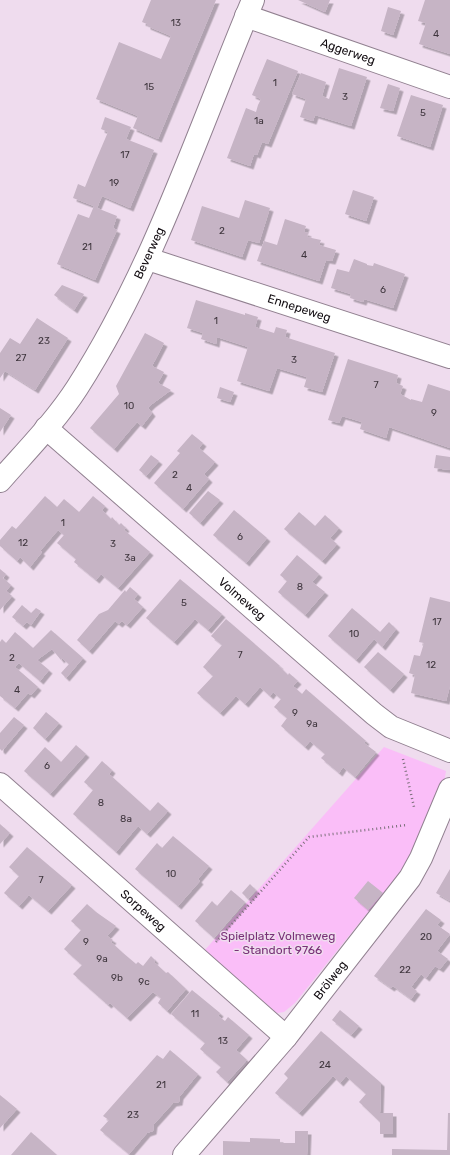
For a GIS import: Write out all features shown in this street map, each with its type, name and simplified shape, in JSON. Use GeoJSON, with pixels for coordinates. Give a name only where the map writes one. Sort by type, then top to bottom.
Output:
{"type":"FeatureCollection","features":[{"type":"Feature","properties":{"kind":"street","name":"Aggerweg"},"geometry":{"type":"LineString","coordinates":[[249,8],[450,87]]}},
{"type":"Feature","properties":{"kind":"street","name":"Beverweg"},"geometry":{"type":"LineString","coordinates":[[0,481],[46,428],[80,383],[148,259],[249,8]]}},
{"type":"Feature","properties":{"kind":"street","name":"Ennepeweg"},"geometry":{"type":"LineString","coordinates":[[148,259],[450,357]]}},
{"type":"Feature","properties":{"kind":"street","name":"Volmeweg"},"geometry":{"type":"LineString","coordinates":[[46,428],[374,714],[391,727],[409,736],[450,751]]}},
{"type":"Feature","properties":{"kind":"street","name":"Sorpeweg"},"geometry":{"type":"LineString","coordinates":[[0,784],[286,1037]]}},
{"type":"Feature","properties":{"kind":"street","name":"Brölweg"},"geometry":{"type":"LineString","coordinates":[[184,1155],[286,1037],[410,878],[421,858],[450,789]]}},
{"type":"Feature","properties":{"kind":"path"},"geometry":{"type":"LineString","coordinates":[[409,736],[402,753],[414,810]]}},
{"type":"Feature","properties":{"kind":"path"},"geometry":{"type":"LineString","coordinates":[[212,947],[309,838],[410,825]]}},
{"type":"Feature","properties":{"kind":"green space","name":"Spielplatz Volmeweg - Standort 9766"},"geometry":{"type":"Polygon","coordinates":[[[384,747],[446,771],[444,783],[414,855],[295,1003],[284,1012],[277,1013],[204,951],[384,747]]]}},
{"type":"Feature","properties":{"kind":"building"},"geometry":{"type":"Polygon","coordinates":[[[151,0],[216,0],[158,139],[133,128],[138,116],[96,99],[119,42],[161,59],[171,36],[147,26],[147,24],[142,22],[151,0]]]}},
{"type":"Feature","properties":{"kind":"building"},"geometry":{"type":"Polygon","coordinates":[[[298,0],[330,0],[325,12],[298,0]]]}},
{"type":"Feature","properties":{"kind":"building"},"geometry":{"type":"Polygon","coordinates":[[[425,0],[450,0],[450,54],[419,44],[426,23],[418,21],[425,0]]]}},
{"type":"Feature","properties":{"kind":"building"},"geometry":{"type":"Polygon","coordinates":[[[388,7],[401,11],[393,35],[381,31],[388,7]]]}},
{"type":"Feature","properties":{"kind":"building"},"geometry":{"type":"Polygon","coordinates":[[[267,59],[298,71],[268,144],[262,142],[257,155],[254,154],[250,166],[227,158],[246,108],[256,112],[261,99],[252,95],[267,59]]]}},
{"type":"Feature","properties":{"kind":"building"},"geometry":{"type":"Polygon","coordinates":[[[339,68],[367,77],[351,126],[315,115],[313,121],[300,117],[306,99],[292,94],[301,73],[326,82],[322,96],[329,99],[339,68]]]}},
{"type":"Feature","properties":{"kind":"building"},"geometry":{"type":"Polygon","coordinates":[[[388,84],[400,88],[393,111],[380,108],[388,84]]]}},
{"type":"Feature","properties":{"kind":"building"},"geometry":{"type":"Polygon","coordinates":[[[411,95],[443,105],[430,147],[397,136],[411,95]]]}},
{"type":"Feature","properties":{"kind":"building"},"geometry":{"type":"Polygon","coordinates":[[[105,117],[131,127],[126,139],[154,150],[130,208],[102,196],[97,208],[117,216],[113,228],[117,230],[95,280],[57,264],[78,214],[89,218],[94,206],[73,198],[78,184],[85,187],[108,132],[101,129],[105,117]]]}},
{"type":"Feature","properties":{"kind":"building"},"geometry":{"type":"Polygon","coordinates":[[[353,190],[374,197],[366,221],[345,214],[353,190]]]}},
{"type":"Feature","properties":{"kind":"building"},"geometry":{"type":"Polygon","coordinates":[[[245,200],[270,208],[259,243],[248,240],[242,257],[191,240],[202,206],[239,218],[245,200]]]}},
{"type":"Feature","properties":{"kind":"building"},"geometry":{"type":"Polygon","coordinates":[[[285,219],[306,226],[304,232],[308,233],[307,237],[321,240],[319,245],[336,250],[332,261],[326,260],[319,281],[257,261],[264,241],[277,245],[285,219]]]}},
{"type":"Feature","properties":{"kind":"building"},"geometry":{"type":"Polygon","coordinates":[[[354,259],[367,265],[373,266],[374,263],[405,274],[393,308],[364,299],[363,302],[350,298],[351,294],[331,288],[337,269],[349,272],[354,259]]]}},
{"type":"Feature","properties":{"kind":"building"},"geometry":{"type":"Polygon","coordinates":[[[62,285],[84,294],[74,310],[54,295],[62,285]]]}},
{"type":"Feature","properties":{"kind":"building"},"geometry":{"type":"Polygon","coordinates":[[[196,300],[245,315],[245,313],[258,317],[255,327],[274,333],[276,327],[287,330],[285,337],[335,353],[322,392],[304,387],[307,377],[277,368],[269,391],[237,381],[248,347],[217,337],[216,344],[201,339],[203,333],[187,328],[196,300]]]}},
{"type":"Feature","properties":{"kind":"building"},"geometry":{"type":"Polygon","coordinates":[[[37,318],[68,338],[35,390],[5,371],[0,378],[0,353],[10,338],[20,344],[37,318]]]}},
{"type":"Feature","properties":{"kind":"building"},"geometry":{"type":"Polygon","coordinates":[[[145,333],[164,343],[152,366],[164,372],[158,383],[171,390],[148,408],[152,413],[142,426],[137,422],[114,449],[90,428],[119,394],[116,386],[145,333]]]}},
{"type":"Feature","properties":{"kind":"building"},"geometry":{"type":"Polygon","coordinates":[[[348,359],[398,375],[396,383],[403,386],[400,394],[411,400],[422,402],[428,384],[450,391],[450,448],[389,427],[386,438],[360,429],[362,422],[342,416],[339,423],[328,420],[348,359]]]}},
{"type":"Feature","properties":{"kind":"building"},"geometry":{"type":"Polygon","coordinates":[[[220,387],[234,392],[230,402],[217,398],[220,387]]]}},
{"type":"Feature","properties":{"kind":"building"},"geometry":{"type":"Polygon","coordinates":[[[0,408],[11,415],[0,432],[0,408]]]}},
{"type":"Feature","properties":{"kind":"building"},"geometry":{"type":"Polygon","coordinates":[[[192,434],[203,443],[199,448],[215,462],[204,474],[209,479],[183,509],[154,483],[180,453],[177,451],[192,434]]]}},
{"type":"Feature","properties":{"kind":"building"},"geometry":{"type":"Polygon","coordinates":[[[151,455],[159,461],[146,476],[139,470],[151,455]]]}},
{"type":"Feature","properties":{"kind":"building"},"geometry":{"type":"Polygon","coordinates":[[[436,455],[450,457],[450,470],[434,468],[436,455]]]}},
{"type":"Feature","properties":{"kind":"building"},"geometry":{"type":"Polygon","coordinates":[[[208,491],[220,500],[200,523],[189,513],[208,491]]]}},
{"type":"Feature","properties":{"kind":"building"},"geometry":{"type":"Polygon","coordinates":[[[45,496],[57,507],[64,499],[79,512],[93,496],[105,506],[102,510],[111,519],[112,517],[119,525],[121,523],[126,528],[124,530],[150,552],[118,588],[101,574],[96,580],[74,562],[76,559],[57,543],[64,535],[58,530],[40,551],[42,552],[30,567],[20,557],[17,561],[0,546],[0,540],[12,526],[16,529],[45,496]]]}},
{"type":"Feature","properties":{"kind":"building"},"geometry":{"type":"Polygon","coordinates":[[[234,510],[267,538],[246,563],[213,535],[234,510]]]}},
{"type":"Feature","properties":{"kind":"building"},"geometry":{"type":"Polygon","coordinates":[[[299,512],[315,526],[325,515],[339,528],[330,538],[337,544],[322,561],[284,529],[299,512]]]}},
{"type":"Feature","properties":{"kind":"building"},"geometry":{"type":"Polygon","coordinates":[[[297,555],[319,574],[312,582],[325,592],[305,615],[278,592],[287,581],[280,575],[297,555]]]}},
{"type":"Feature","properties":{"kind":"building"},"geometry":{"type":"Polygon","coordinates":[[[0,569],[6,574],[3,578],[11,585],[6,591],[12,596],[0,610],[0,569]]]}},
{"type":"Feature","properties":{"kind":"building"},"geometry":{"type":"Polygon","coordinates":[[[180,579],[222,614],[208,630],[195,619],[174,642],[146,618],[180,579]]]}},
{"type":"Feature","properties":{"kind":"building"},"geometry":{"type":"Polygon","coordinates":[[[130,587],[138,594],[134,599],[143,607],[127,625],[122,621],[119,624],[115,621],[89,651],[77,640],[99,614],[108,610],[125,590],[126,592],[130,587]]]}},
{"type":"Feature","properties":{"kind":"building"},"geometry":{"type":"Polygon","coordinates":[[[430,597],[450,602],[450,686],[446,701],[411,693],[415,675],[409,673],[414,655],[420,656],[424,643],[419,642],[430,597]]]}},
{"type":"Feature","properties":{"kind":"building"},"geometry":{"type":"Polygon","coordinates":[[[22,605],[31,613],[36,608],[41,611],[31,625],[27,622],[23,626],[12,617],[22,605]]]}},
{"type":"Feature","properties":{"kind":"building"},"geometry":{"type":"Polygon","coordinates":[[[352,608],[380,632],[389,622],[396,629],[382,647],[374,639],[356,660],[328,636],[352,608]]]}},
{"type":"Feature","properties":{"kind":"building"},"geometry":{"type":"Polygon","coordinates":[[[226,619],[280,666],[288,675],[289,673],[298,681],[293,686],[302,694],[306,689],[366,741],[364,743],[376,752],[355,777],[343,767],[339,773],[321,758],[325,754],[310,741],[305,747],[281,726],[287,718],[274,707],[281,699],[273,692],[270,696],[260,687],[245,704],[236,696],[220,713],[197,693],[213,676],[203,667],[222,645],[211,636],[226,619]]]}},
{"type":"Feature","properties":{"kind":"building"},"geometry":{"type":"Polygon","coordinates":[[[51,630],[83,658],[66,678],[61,673],[69,664],[62,658],[61,660],[52,649],[37,660],[49,670],[40,681],[19,663],[15,667],[38,687],[31,695],[28,693],[15,708],[0,696],[0,642],[2,639],[6,643],[15,632],[33,648],[51,630]]]}},
{"type":"Feature","properties":{"kind":"building"},"geometry":{"type":"Polygon","coordinates":[[[378,652],[404,674],[390,690],[364,667],[378,652]]]}},
{"type":"Feature","properties":{"kind":"building"},"geometry":{"type":"Polygon","coordinates":[[[46,712],[59,723],[45,739],[33,728],[46,712]]]}},
{"type":"Feature","properties":{"kind":"building"},"geometry":{"type":"Polygon","coordinates":[[[14,717],[24,725],[2,751],[0,749],[0,733],[14,717]]]}},
{"type":"Feature","properties":{"kind":"building"},"geometry":{"type":"Polygon","coordinates":[[[76,745],[86,754],[50,794],[24,771],[45,747],[61,762],[76,745]]]}},
{"type":"Feature","properties":{"kind":"building"},"geometry":{"type":"Polygon","coordinates":[[[102,761],[112,770],[109,774],[150,811],[158,802],[168,811],[147,834],[138,826],[116,852],[73,814],[93,790],[84,782],[102,761]]]}},
{"type":"Feature","properties":{"kind":"building"},"geometry":{"type":"Polygon","coordinates":[[[0,824],[10,833],[0,844],[0,824]]]}},
{"type":"Feature","properties":{"kind":"building"},"geometry":{"type":"Polygon","coordinates":[[[173,836],[209,866],[198,879],[200,881],[178,906],[135,869],[157,843],[162,848],[173,836]]]}},
{"type":"Feature","properties":{"kind":"building"},"geometry":{"type":"Polygon","coordinates":[[[27,847],[72,885],[48,911],[29,895],[19,906],[4,893],[19,876],[9,867],[27,847]]]}},
{"type":"Feature","properties":{"kind":"building"},"geometry":{"type":"Polygon","coordinates":[[[450,869],[450,901],[436,893],[450,869]]]}},
{"type":"Feature","properties":{"kind":"building"},"geometry":{"type":"Polygon","coordinates":[[[368,881],[383,893],[368,910],[354,898],[368,881]]]}},
{"type":"Feature","properties":{"kind":"building"},"geometry":{"type":"Polygon","coordinates":[[[250,884],[256,890],[248,899],[242,893],[250,884]]]}},
{"type":"Feature","properties":{"kind":"building"},"geometry":{"type":"Polygon","coordinates":[[[231,890],[245,902],[214,938],[195,921],[212,901],[217,906],[231,890]]]}},
{"type":"Feature","properties":{"kind":"building"},"geometry":{"type":"Polygon","coordinates":[[[87,904],[116,926],[107,936],[113,940],[111,942],[123,953],[136,964],[138,962],[143,966],[151,956],[155,960],[154,962],[166,973],[168,972],[186,989],[167,1011],[158,1003],[161,998],[153,992],[127,1018],[110,1003],[108,1005],[73,974],[82,965],[64,949],[81,930],[71,921],[87,904]]]}},
{"type":"Feature","properties":{"kind":"building"},"geometry":{"type":"Polygon","coordinates":[[[426,909],[441,920],[437,925],[450,934],[437,951],[448,959],[440,969],[435,966],[426,978],[421,974],[411,987],[417,991],[411,999],[393,986],[391,988],[374,976],[426,909]]]}},
{"type":"Feature","properties":{"kind":"building"},"geometry":{"type":"Polygon","coordinates":[[[192,990],[220,1013],[218,1016],[225,1021],[228,1017],[249,1035],[236,1050],[247,1060],[227,1082],[216,1072],[221,1067],[200,1049],[205,1043],[171,1014],[192,990]]]}},
{"type":"Feature","properties":{"kind":"building"},"geometry":{"type":"Polygon","coordinates":[[[340,1010],[359,1026],[351,1035],[332,1020],[340,1010]]]}},
{"type":"Feature","properties":{"kind":"building"},"geometry":{"type":"Polygon","coordinates":[[[321,1031],[381,1083],[380,1113],[393,1113],[393,1134],[380,1134],[380,1122],[359,1102],[366,1094],[346,1076],[340,1083],[333,1076],[299,1113],[275,1093],[288,1078],[284,1074],[321,1031]]]}},
{"type":"Feature","properties":{"kind":"building"},"geometry":{"type":"Polygon","coordinates":[[[170,1050],[198,1074],[180,1096],[179,1102],[173,1103],[154,1124],[153,1131],[147,1133],[129,1154],[100,1130],[109,1120],[103,1116],[157,1055],[163,1059],[170,1050]]]}},
{"type":"Feature","properties":{"kind":"building"},"geometry":{"type":"Polygon","coordinates":[[[0,1095],[17,1109],[0,1128],[0,1095]]]}},
{"type":"Feature","properties":{"kind":"building"},"geometry":{"type":"Polygon","coordinates":[[[448,1113],[450,1113],[450,1155],[392,1155],[392,1149],[447,1150],[448,1113]]]}},
{"type":"Feature","properties":{"kind":"building"},"geometry":{"type":"Polygon","coordinates":[[[295,1131],[308,1131],[307,1155],[223,1155],[223,1141],[250,1142],[250,1138],[280,1139],[280,1143],[295,1143],[295,1131]]]}},
{"type":"Feature","properties":{"kind":"building"},"geometry":{"type":"Polygon","coordinates":[[[31,1132],[57,1155],[11,1155],[31,1132]]]}}]}
